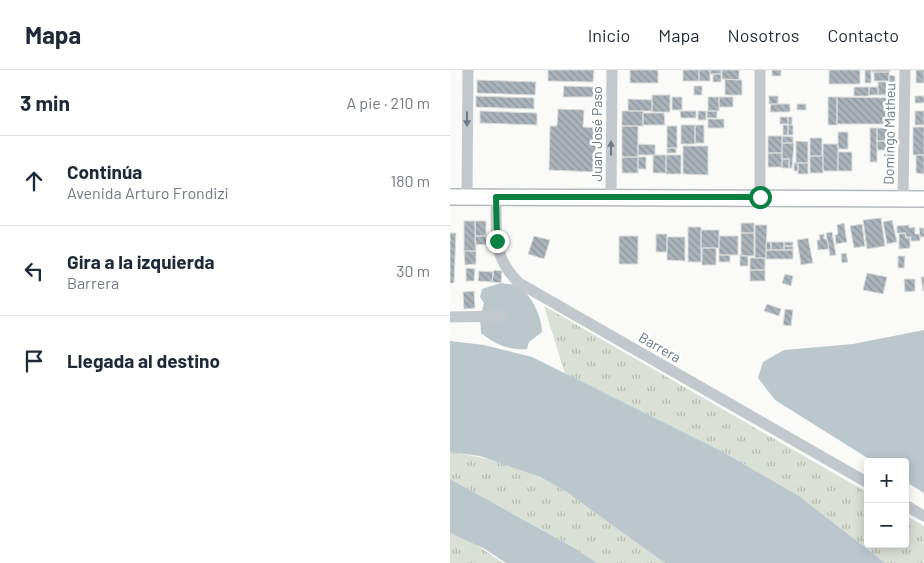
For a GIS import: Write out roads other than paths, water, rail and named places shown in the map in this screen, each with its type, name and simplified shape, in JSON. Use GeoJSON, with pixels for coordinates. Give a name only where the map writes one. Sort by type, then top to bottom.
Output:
{"type":"FeatureCollection","features":[{"type":"Feature","properties":{"kind":"main road"},"geometry":{"type":"LineString","coordinates":[[450,197],[924,199]]}},
{"type":"Feature","properties":{"kind":"street"},"geometry":{"type":"LineString","coordinates":[[467,197],[468,70]]}},
{"type":"Feature","properties":{"kind":"street","name":"Juan José Paso"},"geometry":{"type":"LineString","coordinates":[[611,197],[612,70]]}},
{"type":"Feature","properties":{"kind":"street"},"geometry":{"type":"LineString","coordinates":[[760,70],[760,197]]}},
{"type":"Feature","properties":{"kind":"street","name":"Domingo Matheu"},"geometry":{"type":"LineString","coordinates":[[903,199],[905,70]]}},
{"type":"Feature","properties":{"kind":"street","name":"Barrera"},"geometry":{"type":"LineString","coordinates":[[496,197],[499,256],[505,269],[519,283],[864,481]]}},
{"type":"Feature","properties":{"kind":"street"},"geometry":{"type":"LineString","coordinates":[[450,317],[503,316]]}},
{"type":"Feature","properties":{"kind":"street"},"geometry":{"type":"LineString","coordinates":[[909,507],[924,516]]}}]}
